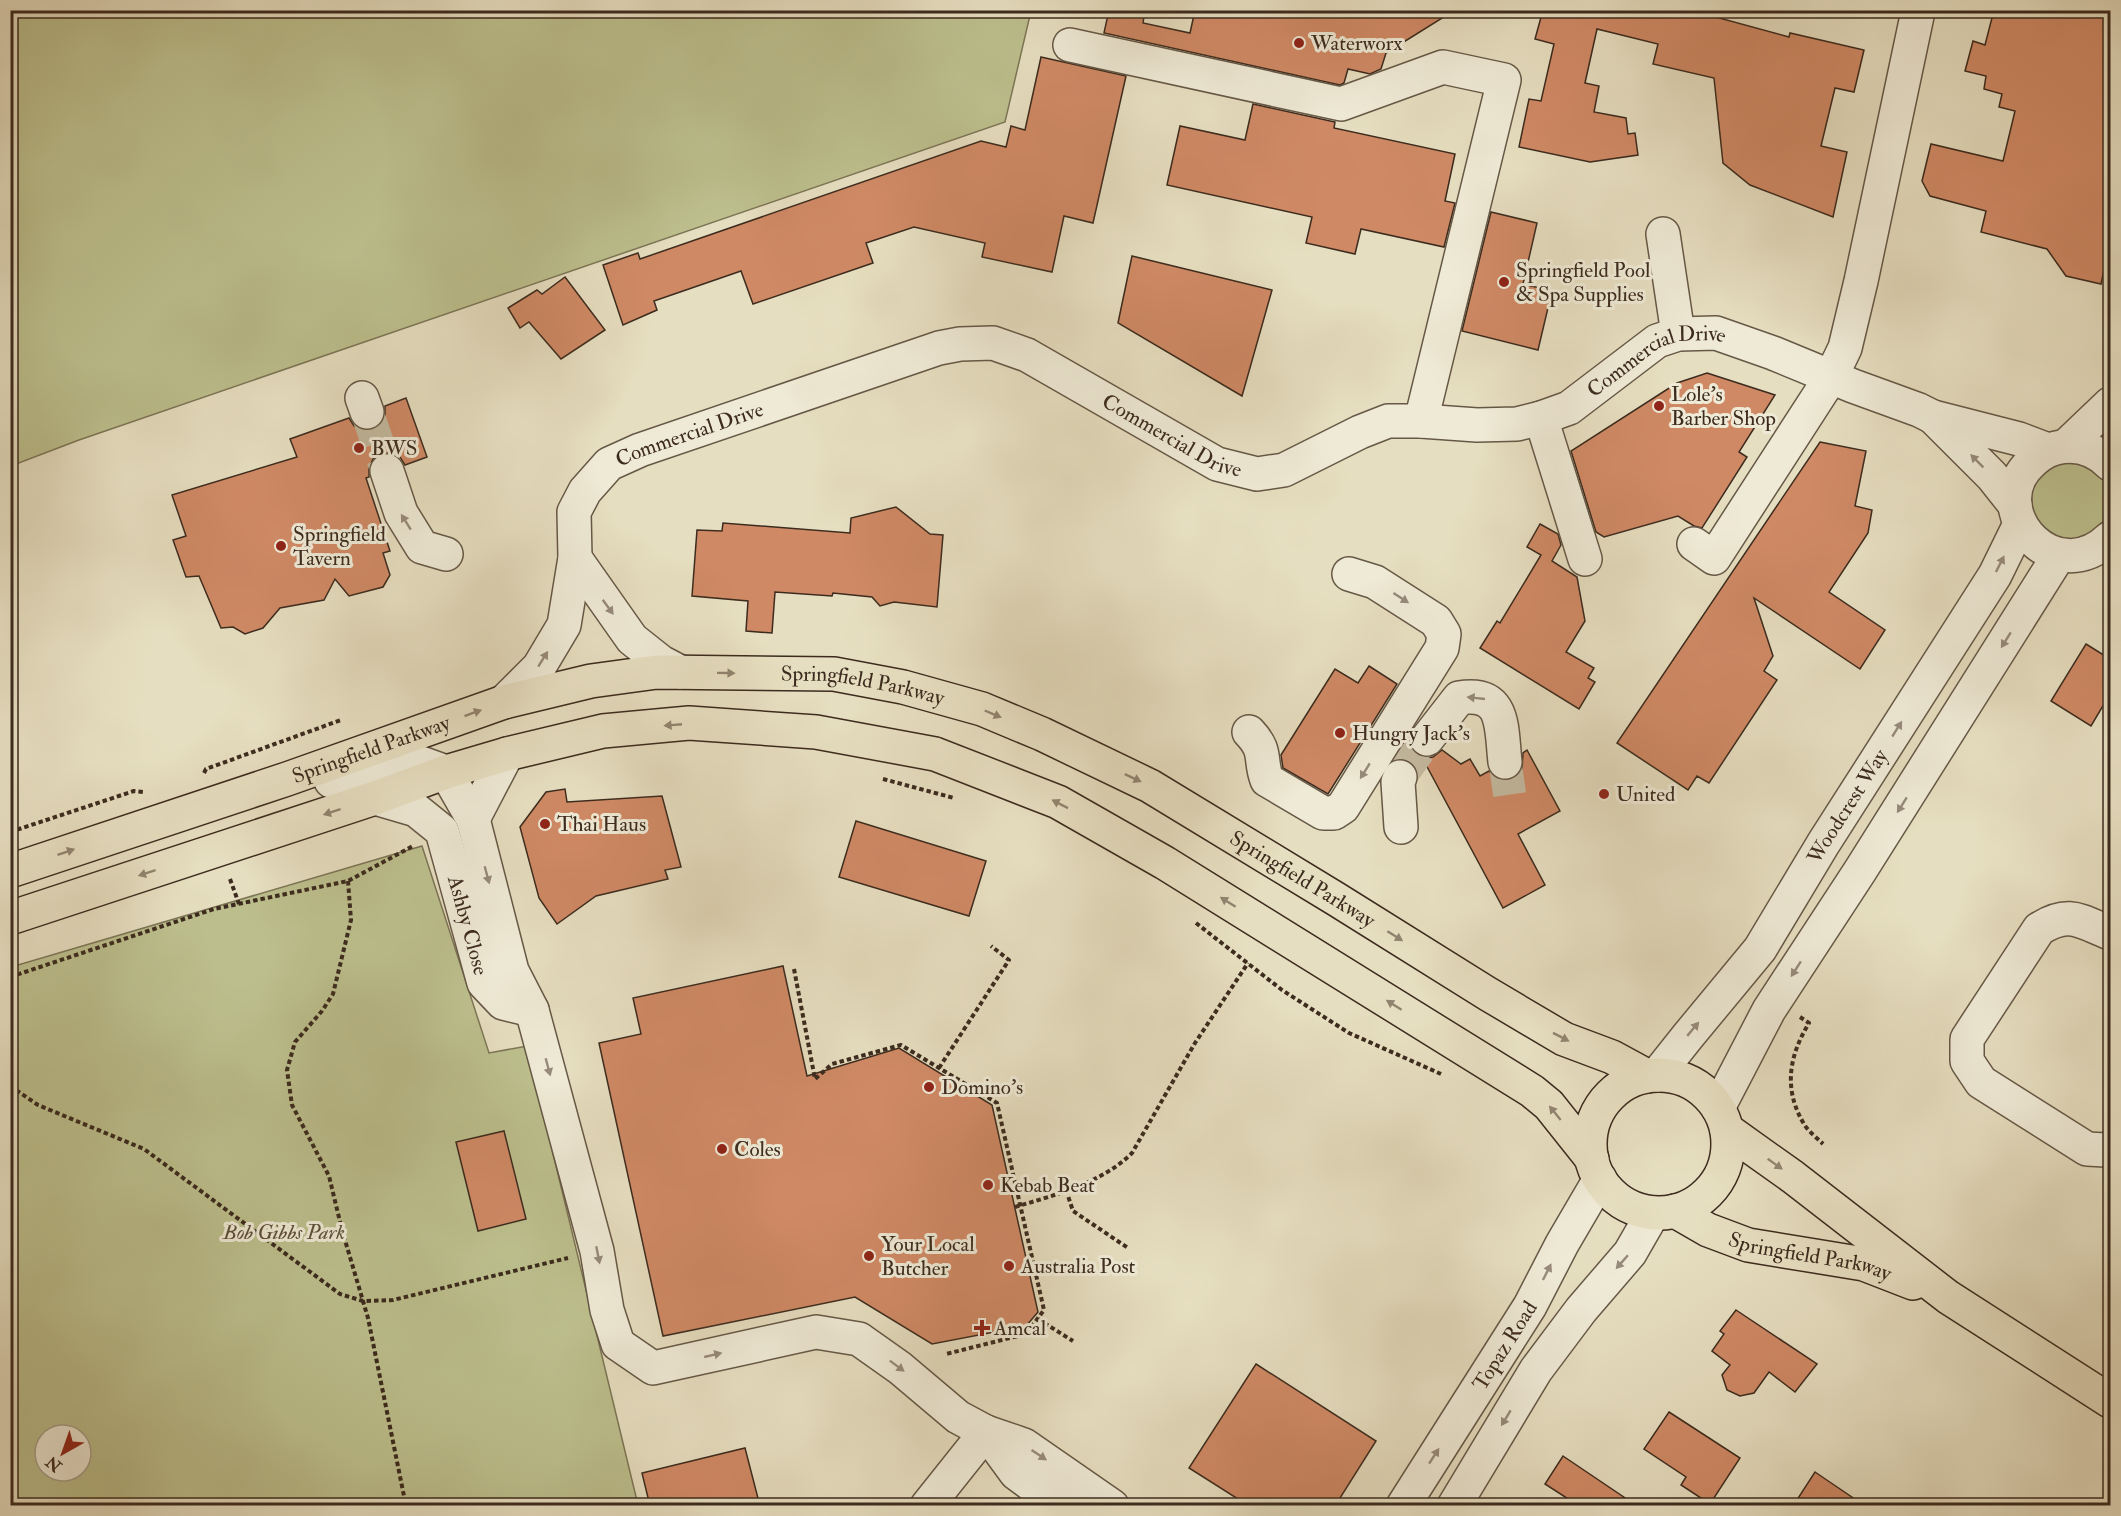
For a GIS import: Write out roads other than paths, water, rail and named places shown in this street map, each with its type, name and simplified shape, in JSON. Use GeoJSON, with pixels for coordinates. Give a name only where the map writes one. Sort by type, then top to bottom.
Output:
{"type":"FeatureCollection","features":[{"type":"Feature","properties":{"kind":"main road","name":"Springfield Parkway"},"geometry":{"type":"LineString","coordinates":[[10,871],[297,776],[504,702],[591,681],[657,672],[834,674],[903,687],[982,709],[1042,734],[1150,786],[1554,1033],[1652,1075]]}},
{"type":"Feature","properties":{"kind":"main road"},"geometry":{"type":"LineString","coordinates":[[10,918],[375,798],[446,772],[507,754],[603,731],[689,723],[816,732],[935,754],[1058,802],[1165,863],[1532,1091],[1549,1105],[1614,1196],[1632,1207],[1664,1212],[1695,1203],[1711,1190],[1722,1172],[1728,1152],[1723,1119],[1702,1090],[1681,1079],[1652,1075],[1617,1089],[1604,1103],[1594,1120],[1590,1140],[1596,1169]]}},
{"type":"Feature","properties":{"kind":"main road","name":"Springfield Parkway"},"geometry":{"type":"LineString","coordinates":[[1723,1119],[1948,1297],[2110,1401]]}},
{"type":"Feature","properties":{"kind":"main road","name":"Springfield Parkway"},"geometry":{"type":"LineString","coordinates":[[1664,1212],[1748,1245],[1864,1264],[1948,1297]]}},
{"type":"Feature","properties":{"kind":"street"},"geometry":{"type":"LineString","coordinates":[[1694,544],[1714,558],[1831,377],[1845,348],[1917,16]]}},
{"type":"Feature","properties":{"kind":"street"},"geometry":{"type":"LineString","coordinates":[[1070,45],[1341,104],[1443,67],[1504,80],[1421,421]]}},
{"type":"Feature","properties":{"kind":"street"},"geometry":{"type":"LineString","coordinates":[[1663,234],[1678,334]]}},
{"type":"Feature","properties":{"kind":"street","name":"Commercial Drive"},"geometry":{"type":"LineString","coordinates":[[504,702],[539,667],[564,625],[575,558],[574,512],[585,491],[609,464],[640,450],[706,429],[896,361],[960,344],[993,343],[1027,355],[1218,464],[1257,474],[1284,470],[1360,432],[1388,422],[1517,424],[1540,418],[1569,408],[1657,341],[1678,334],[1716,333],[1773,353],[1933,417],[2057,448],[2085,448],[2102,456],[2110,464]]}},
{"type":"Feature","properties":{"kind":"street"},"geometry":{"type":"LineString","coordinates":[[2057,448],[2110,404]]}},
{"type":"Feature","properties":{"kind":"street","name":"Commercial Drive"},"geometry":{"type":"LineString","coordinates":[[1933,417],[1992,476],[2036,544],[2091,551]]}},
{"type":"Feature","properties":{"kind":"street"},"geometry":{"type":"LineString","coordinates":[[1540,418],[1585,559]]}},
{"type":"Feature","properties":{"kind":"street","name":"Woodcrest Way"},"geometry":{"type":"LineString","coordinates":[[1652,1075],[1688,1036],[1760,949],[1823,844],[1995,575],[2018,515],[2016,488],[2023,472],[2034,459],[2057,448]]}},
{"type":"Feature","properties":{"kind":"street"},"geometry":{"type":"LineString","coordinates":[[387,471],[401,513],[422,547],[446,554]]}},
{"type":"Feature","properties":{"kind":"street"},"geometry":{"type":"LineString","coordinates":[[1723,1119],[1769,1010],[1867,861],[2041,585],[2091,551]]}},
{"type":"Feature","properties":{"kind":"street"},"geometry":{"type":"LineString","coordinates":[[575,558],[632,639],[661,662],[680,672]]}},
{"type":"Feature","properties":{"kind":"street"},"geometry":{"type":"LineString","coordinates":[[1250,732],[1262,748],[1263,770],[1267,780],[1323,813],[1334,813],[1343,807],[1442,648],[1444,634],[1436,621],[1384,587],[1349,574]]}},
{"type":"Feature","properties":{"kind":"street"},"geometry":{"type":"LineString","coordinates":[[1427,739],[1460,698],[1474,696],[1489,700],[1499,712],[1505,762]]}},
{"type":"Feature","properties":{"kind":"street"},"geometry":{"type":"LineString","coordinates":[[473,819],[507,754]]}},
{"type":"Feature","properties":{"kind":"street"},"geometry":{"type":"LineString","coordinates":[[239,794],[260,804],[372,766],[421,763],[446,772]]}},
{"type":"Feature","properties":{"kind":"street","name":"Ashby Close"},"geometry":{"type":"LineString","coordinates":[[446,772],[473,819],[512,971],[532,1011]]}},
{"type":"Feature","properties":{"kind":"street"},"geometry":{"type":"LineString","coordinates":[[1400,777],[1398,782],[1401,827]]}},
{"type":"Feature","properties":{"kind":"street","name":"Ashby Close"},"geometry":{"type":"LineString","coordinates":[[375,798],[416,810],[442,831],[484,982],[503,1003],[532,1011]]}},
{"type":"Feature","properties":{"kind":"street"},"geometry":{"type":"LineString","coordinates":[[2110,933],[2072,918],[2054,920],[2039,929],[1967,1040],[1967,1061],[1981,1082],[2087,1149],[2106,1150],[2110,1148]]}},
{"type":"Feature","properties":{"kind":"street"},"geometry":{"type":"LineString","coordinates":[[532,1011],[597,1251],[607,1310],[618,1344],[653,1368],[816,1332],[859,1339],[900,1368],[958,1417],[986,1432],[1024,1445],[1111,1505]]}},
{"type":"Feature","properties":{"kind":"street","name":"Topaz Road"},"geometry":{"type":"LineString","coordinates":[[1402,1506],[1530,1306],[1562,1244],[1596,1169]]}},
{"type":"Feature","properties":{"kind":"street","name":"Topaz Road"},"geometry":{"type":"LineString","coordinates":[[1454,1506],[1536,1370],[1581,1310],[1664,1212]]}},
{"type":"Feature","properties":{"kind":"street"},"geometry":{"type":"LineString","coordinates":[[927,1506],[986,1432]]}},
{"type":"Feature","properties":{"kind":"street"},"geometry":{"type":"LineString","coordinates":[[986,1432],[1016,1473],[1060,1506]]}},
{"type":"Feature","properties":{"kind":"tunnel"},"geometry":{"type":"LineString","coordinates":[[367,412],[387,471]]}},
{"type":"Feature","properties":{"kind":"tunnel"},"geometry":{"type":"LineString","coordinates":[[1400,777],[1427,739]]}},
{"type":"Feature","properties":{"kind":"tunnel"},"geometry":{"type":"LineString","coordinates":[[1505,762],[1511,804]]}},
{"type":"Feature","properties":{"kind":"place","name":"Waterworx"},"geometry":{"type":"Point","coordinates":[1299,43]}},
{"type":"Feature","properties":{"kind":"place","name":"Springfield Pool & Spa Supplies"},"geometry":{"type":"Point","coordinates":[1504,282]}},
{"type":"Feature","properties":{"kind":"place","name":"Lole's Barber Shop"},"geometry":{"type":"Point","coordinates":[1659,406]}},
{"type":"Feature","properties":{"kind":"place","name":"BWS"},"geometry":{"type":"Point","coordinates":[359,448]}},
{"type":"Feature","properties":{"kind":"place","name":"Springfield Tavern"},"geometry":{"type":"Point","coordinates":[281,546]}},
{"type":"Feature","properties":{"kind":"place","name":"Hungry Jack's"},"geometry":{"type":"Point","coordinates":[1340,733]}},
{"type":"Feature","properties":{"kind":"place","name":"United"},"geometry":{"type":"Point","coordinates":[1604,794]}},
{"type":"Feature","properties":{"kind":"place","name":"Thai Haus"},"geometry":{"type":"Point","coordinates":[545,824]}},
{"type":"Feature","properties":{"kind":"place","name":"Domino's"},"geometry":{"type":"Point","coordinates":[929,1087]}},
{"type":"Feature","properties":{"kind":"place","name":"Coles"},"geometry":{"type":"Point","coordinates":[722,1149]}},
{"type":"Feature","properties":{"kind":"place","name":"Kebab Beat"},"geometry":{"type":"Point","coordinates":[988,1185]}},
{"type":"Feature","properties":{"kind":"place","name":"Your Local Butcher"},"geometry":{"type":"Point","coordinates":[869,1256]}},
{"type":"Feature","properties":{"kind":"place","name":"Australia Post"},"geometry":{"type":"Point","coordinates":[1009,1266]}},
{"type":"Feature","properties":{"kind":"place","name":"Amcal"},"geometry":{"type":"Point","coordinates":[982,1328]}},
{"type":"Feature","properties":{"kind":"park label","name":"Bob Gibbs Park"},"geometry":{"type":"Point","coordinates":[284,1232]}}]}
